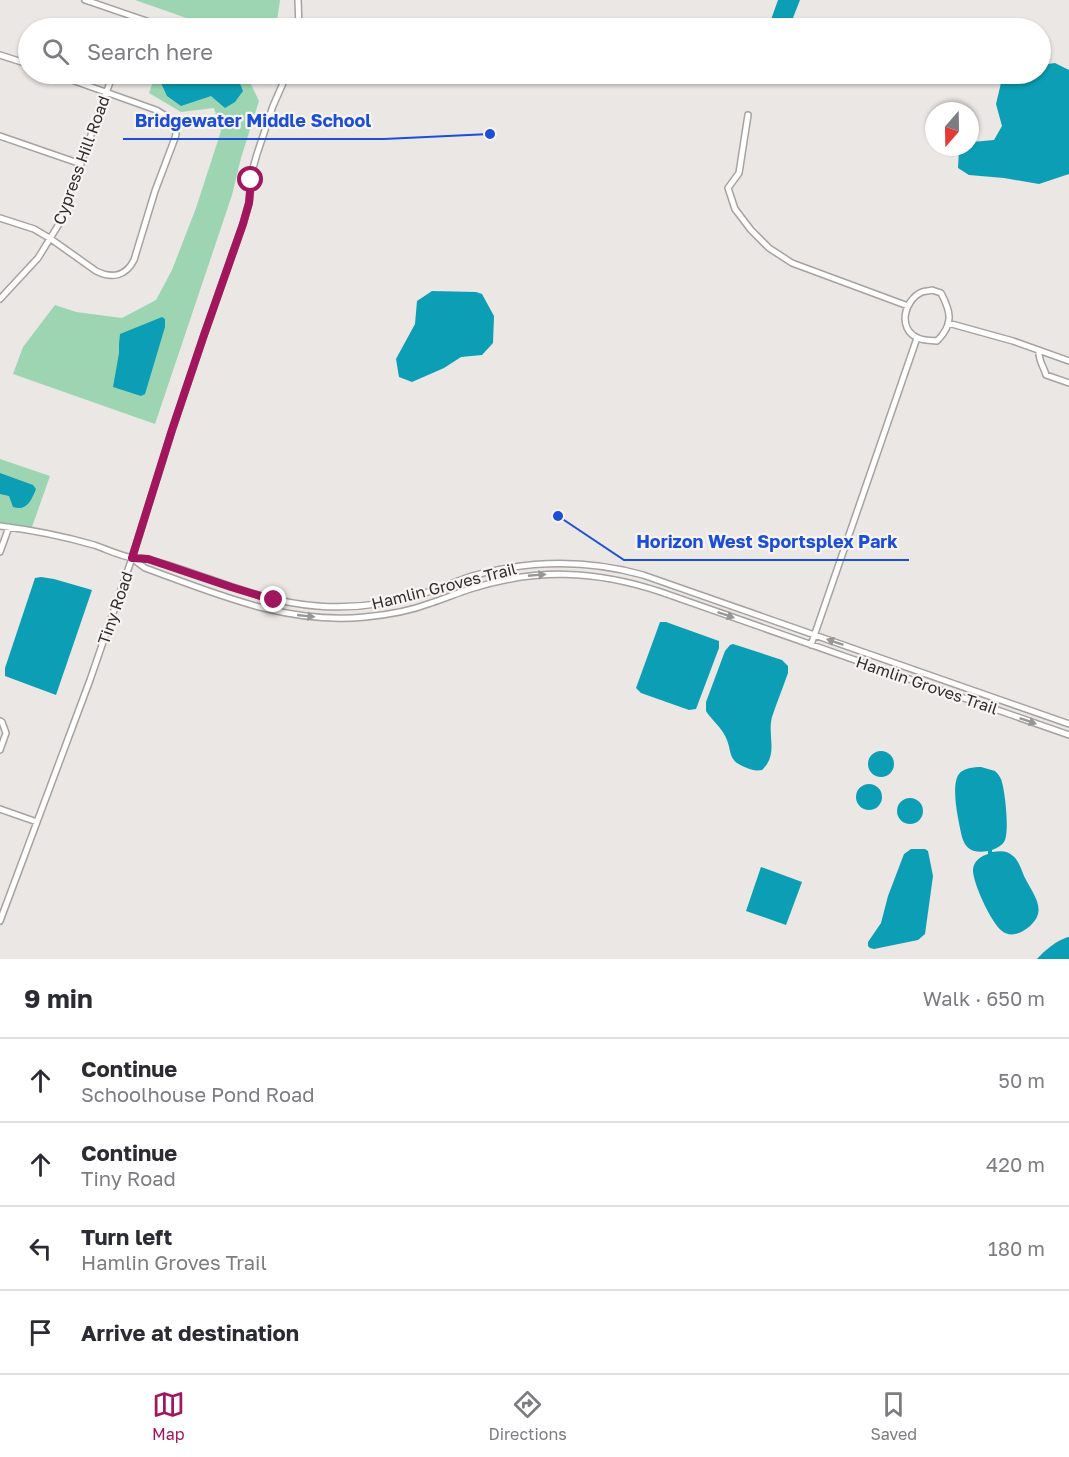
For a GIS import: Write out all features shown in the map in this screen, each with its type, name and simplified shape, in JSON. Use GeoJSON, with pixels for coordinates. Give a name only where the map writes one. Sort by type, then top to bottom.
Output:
{"type":"FeatureCollection","features":[{"type":"Feature","properties":{"kind":"street"},"geometry":{"type":"LineString","coordinates":[[84,0],[136,18]]}},
{"type":"Feature","properties":{"kind":"street"},"geometry":{"type":"LineString","coordinates":[[298,0],[299,18]]}},
{"type":"Feature","properties":{"kind":"street"},"geometry":{"type":"LineString","coordinates":[[0,55],[18,61]]}},
{"type":"Feature","properties":{"kind":"street"},"geometry":{"type":"LineString","coordinates":[[0,218],[34,230],[51,239],[96,271],[108,276],[126,271],[131,266],[155,191],[176,138],[176,127],[170,118],[156,110],[84,84]]}},
{"type":"Feature","properties":{"kind":"street","name":"Cypress Hill Road"},"geometry":{"type":"LineString","coordinates":[[0,300],[38,258],[51,239],[64,213],[110,84]]}},
{"type":"Feature","properties":{"kind":"street","name":"Tiny Road"},"geometry":{"type":"LineString","coordinates":[[0,921],[90,680],[132,558],[179,409],[243,224],[257,154],[273,106],[283,84]]}},
{"type":"Feature","properties":{"kind":"street"},"geometry":{"type":"LineString","coordinates":[[748,115],[739,173],[728,188],[735,208],[751,230],[769,248],[792,263],[908,306]]}},
{"type":"Feature","properties":{"kind":"street"},"geometry":{"type":"LineString","coordinates":[[0,136],[81,164]]}},
{"type":"Feature","properties":{"kind":"street"},"geometry":{"type":"LineString","coordinates":[[932,290],[941,293],[948,306],[948,322],[946,332],[937,341],[917,338],[907,331],[904,321],[908,306],[914,297],[923,291],[932,290]]}},
{"type":"Feature","properties":{"kind":"street"},"geometry":{"type":"LineString","coordinates":[[948,322],[1013,341],[1069,361]]}},
{"type":"Feature","properties":{"kind":"street"},"geometry":{"type":"LineString","coordinates":[[811,645],[917,338]]}},
{"type":"Feature","properties":{"kind":"street"},"geometry":{"type":"LineString","coordinates":[[1039,351],[1038,357],[1047,375],[1069,384]]}},
{"type":"Feature","properties":{"kind":"street"},"geometry":{"type":"LineString","coordinates":[[0,526],[61,537],[132,558]]}},
{"type":"Feature","properties":{"kind":"street"},"geometry":{"type":"LineString","coordinates":[[0,552],[9,527]]}},
{"type":"Feature","properties":{"kind":"street","name":"Hamlin Groves Trail"},"geometry":{"type":"LineString","coordinates":[[132,558],[148,559],[274,600],[326,607],[367,606],[395,601],[470,577],[531,564],[585,564],[615,568],[643,575],[1069,724]]}},
{"type":"Feature","properties":{"kind":"street","name":"Hamlin Groves Trail"},"geometry":{"type":"LineString","coordinates":[[132,558],[145,568],[251,605],[289,614],[332,618],[365,617],[411,609],[481,585],[530,575],[583,575],[620,580],[1069,735]]}},
{"type":"Feature","properties":{"kind":"street"},"geometry":{"type":"LineString","coordinates":[[640,585],[643,575]]}},
{"type":"Feature","properties":{"kind":"street"},"geometry":{"type":"LineString","coordinates":[[0,721],[6,733],[0,750]]}},
{"type":"Feature","properties":{"kind":"street"},"geometry":{"type":"LineString","coordinates":[[0,809],[37,822]]}},
{"type":"Feature","properties":{"kind":"green space"},"geometry":{"type":"Polygon","coordinates":[[[135,0],[280,0],[277,18],[186,18],[135,0]]]}},
{"type":"Feature","properties":{"kind":"green space"},"geometry":{"type":"Polygon","coordinates":[[[152,84],[251,84],[259,101],[232,195],[155,424],[13,374],[23,347],[55,305],[76,312],[122,318],[156,300],[172,270],[196,208],[221,131],[214,108],[181,112],[149,93],[152,84]]]}},
{"type":"Feature","properties":{"kind":"green space"},"geometry":{"type":"Polygon","coordinates":[[[0,459],[50,476],[32,527],[0,523],[0,459]]]}},
{"type":"Feature","properties":{"kind":"water"},"geometry":{"type":"Polygon","coordinates":[[[778,0],[800,0],[793,18],[772,18],[778,0]]]}},
{"type":"Feature","properties":{"kind":"water"},"geometry":{"type":"Polygon","coordinates":[[[1055,63],[1069,70],[1069,174],[1039,184],[969,175],[958,168],[959,156],[979,156],[979,141],[994,140],[1002,126],[996,104],[1001,84],[1051,84],[1051,64],[1055,63]]]}},
{"type":"Feature","properties":{"kind":"water"},"geometry":{"type":"Polygon","coordinates":[[[161,84],[240,84],[243,91],[235,102],[225,108],[211,96],[181,106],[167,96],[161,84]]]}},
{"type":"Feature","properties":{"kind":"water"},"geometry":{"type":"Polygon","coordinates":[[[432,291],[482,294],[494,316],[493,343],[482,355],[461,357],[444,368],[412,382],[399,377],[396,359],[415,324],[417,301],[432,291]]]}},
{"type":"Feature","properties":{"kind":"water"},"geometry":{"type":"Polygon","coordinates":[[[162,317],[165,319],[165,327],[145,394],[141,396],[113,387],[120,334],[162,317]]]}},
{"type":"Feature","properties":{"kind":"water"},"geometry":{"type":"Polygon","coordinates":[[[0,473],[33,485],[36,489],[25,506],[13,507],[9,496],[0,494],[0,473]]]}},
{"type":"Feature","properties":{"kind":"water"},"geometry":{"type":"Polygon","coordinates":[[[41,577],[92,590],[56,695],[5,676],[5,668],[35,578],[41,577]]]}},
{"type":"Feature","properties":{"kind":"water"},"geometry":{"type":"Polygon","coordinates":[[[660,622],[666,622],[719,641],[719,648],[696,709],[689,710],[641,693],[636,688],[660,622]]]}},
{"type":"Feature","properties":{"kind":"water"},"geometry":{"type":"Polygon","coordinates":[[[733,644],[782,660],[788,666],[788,673],[772,717],[770,758],[762,770],[751,769],[736,762],[724,734],[706,711],[706,702],[725,651],[733,644]]]}},
{"type":"Feature","properties":{"kind":"water"},"geometry":{"type":"Polygon","coordinates":[[[881,751],[890,755],[894,764],[890,773],[881,777],[872,773],[868,764],[872,755],[881,751]]]}},
{"type":"Feature","properties":{"kind":"water"},"geometry":{"type":"Polygon","coordinates":[[[981,767],[995,771],[1003,784],[1007,821],[1006,837],[1004,842],[992,852],[1006,852],[1015,858],[1037,901],[1036,919],[1024,931],[1015,934],[1005,933],[998,927],[983,902],[973,869],[976,861],[988,854],[988,851],[979,852],[969,848],[962,837],[959,823],[955,796],[956,780],[963,770],[981,767]]]}},
{"type":"Feature","properties":{"kind":"water"},"geometry":{"type":"Polygon","coordinates":[[[869,784],[878,788],[882,797],[878,806],[869,810],[860,806],[856,797],[860,788],[869,784]]]}},
{"type":"Feature","properties":{"kind":"water"},"geometry":{"type":"Polygon","coordinates":[[[910,798],[919,802],[923,811],[919,820],[910,824],[901,820],[897,811],[901,802],[910,798]]]}},
{"type":"Feature","properties":{"kind":"water"},"geometry":{"type":"Polygon","coordinates":[[[911,849],[928,851],[933,876],[925,934],[918,940],[870,948],[868,942],[881,923],[888,896],[904,854],[911,849]]]}},
{"type":"Feature","properties":{"kind":"water"},"geometry":{"type":"Polygon","coordinates":[[[761,867],[802,882],[786,925],[746,911],[761,867]]]}},
{"type":"Feature","properties":{"kind":"water"},"geometry":{"type":"Polygon","coordinates":[[[1069,937],[1069,959],[1037,959],[1051,946],[1069,937]]]}},
{"type":"Feature","properties":{"kind":"place","name":"Bridgewater Middle School"},"geometry":{"type":"Point","coordinates":[490,134]}},
{"type":"Feature","properties":{"kind":"place","name":"Horizon West Sportsplex Park"},"geometry":{"type":"Point","coordinates":[558,516]}},
{"type":"Feature","properties":{"kind":"route"},"geometry":{"type":"LineString","coordinates":[[251,180],[249,203],[243,224],[172,430],[132,558],[148,559],[274,600]]}}]}
